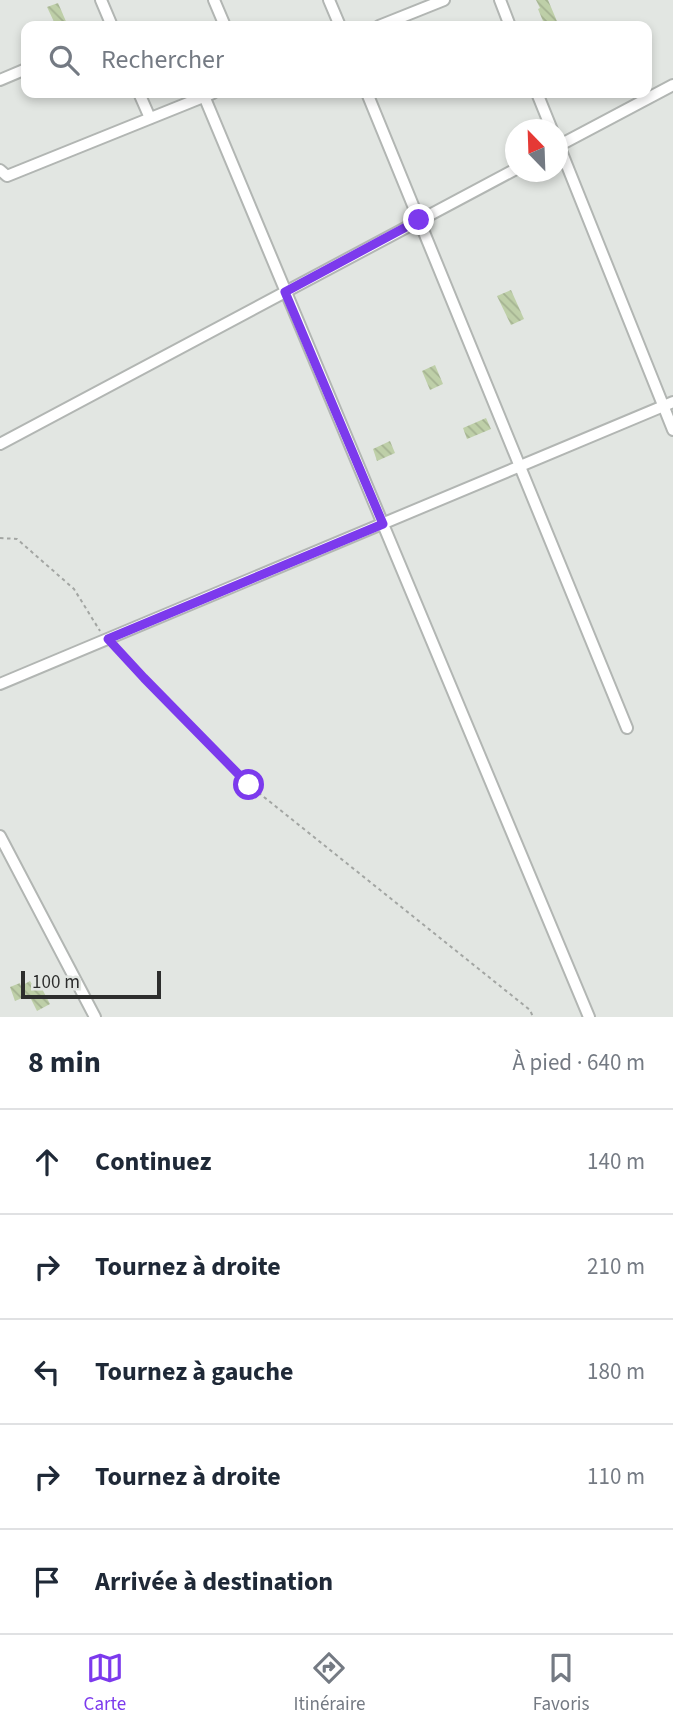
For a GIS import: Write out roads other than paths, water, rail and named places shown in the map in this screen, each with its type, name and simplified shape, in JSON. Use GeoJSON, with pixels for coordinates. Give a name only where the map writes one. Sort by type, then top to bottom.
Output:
{"type":"FeatureCollection","features":[{"type":"Feature","properties":{"kind":"street"},"geometry":{"type":"LineString","coordinates":[[101,0],[110,21]]}},
{"type":"Feature","properties":{"kind":"street"},"geometry":{"type":"LineString","coordinates":[[214,0],[223,21]]}},
{"type":"Feature","properties":{"kind":"street"},"geometry":{"type":"LineString","coordinates":[[329,0],[338,21]]}},
{"type":"Feature","properties":{"kind":"street"},"geometry":{"type":"LineString","coordinates":[[392,21],[444,0]]}},
{"type":"Feature","properties":{"kind":"street"},"geometry":{"type":"LineString","coordinates":[[500,0],[508,21]]}},
{"type":"Feature","properties":{"kind":"street"},"geometry":{"type":"LineString","coordinates":[[0,80],[21,71]]}},
{"type":"Feature","properties":{"kind":"street"},"geometry":{"type":"LineString","coordinates":[[652,96],[673,85]]}},
{"type":"Feature","properties":{"kind":"street"},"geometry":{"type":"LineString","coordinates":[[141,98],[150,118]]}},
{"type":"Feature","properties":{"kind":"street"},"geometry":{"type":"LineString","coordinates":[[0,170],[7,176],[201,98]]}},
{"type":"Feature","properties":{"kind":"street"},"geometry":{"type":"LineString","coordinates":[[210,98],[285,292],[589,1017]]}},
{"type":"Feature","properties":{"kind":"street"},"geometry":{"type":"LineString","coordinates":[[369,98],[627,728]]}},
{"type":"Feature","properties":{"kind":"street"},"geometry":{"type":"LineString","coordinates":[[539,98],[548,119]]}},
{"type":"Feature","properties":{"kind":"street"},"geometry":{"type":"LineString","coordinates":[[568,140],[648,98]]}},
{"type":"Feature","properties":{"kind":"street"},"geometry":{"type":"LineString","coordinates":[[568,169],[668,404],[673,430]]}},
{"type":"Feature","properties":{"kind":"street"},"geometry":{"type":"LineString","coordinates":[[0,444],[505,175]]}},
{"type":"Feature","properties":{"kind":"street"},"geometry":{"type":"LineString","coordinates":[[0,684],[668,404]]}},
{"type":"Feature","properties":{"kind":"street"},"geometry":{"type":"LineString","coordinates":[[0,836],[95,1017]]}}]}
